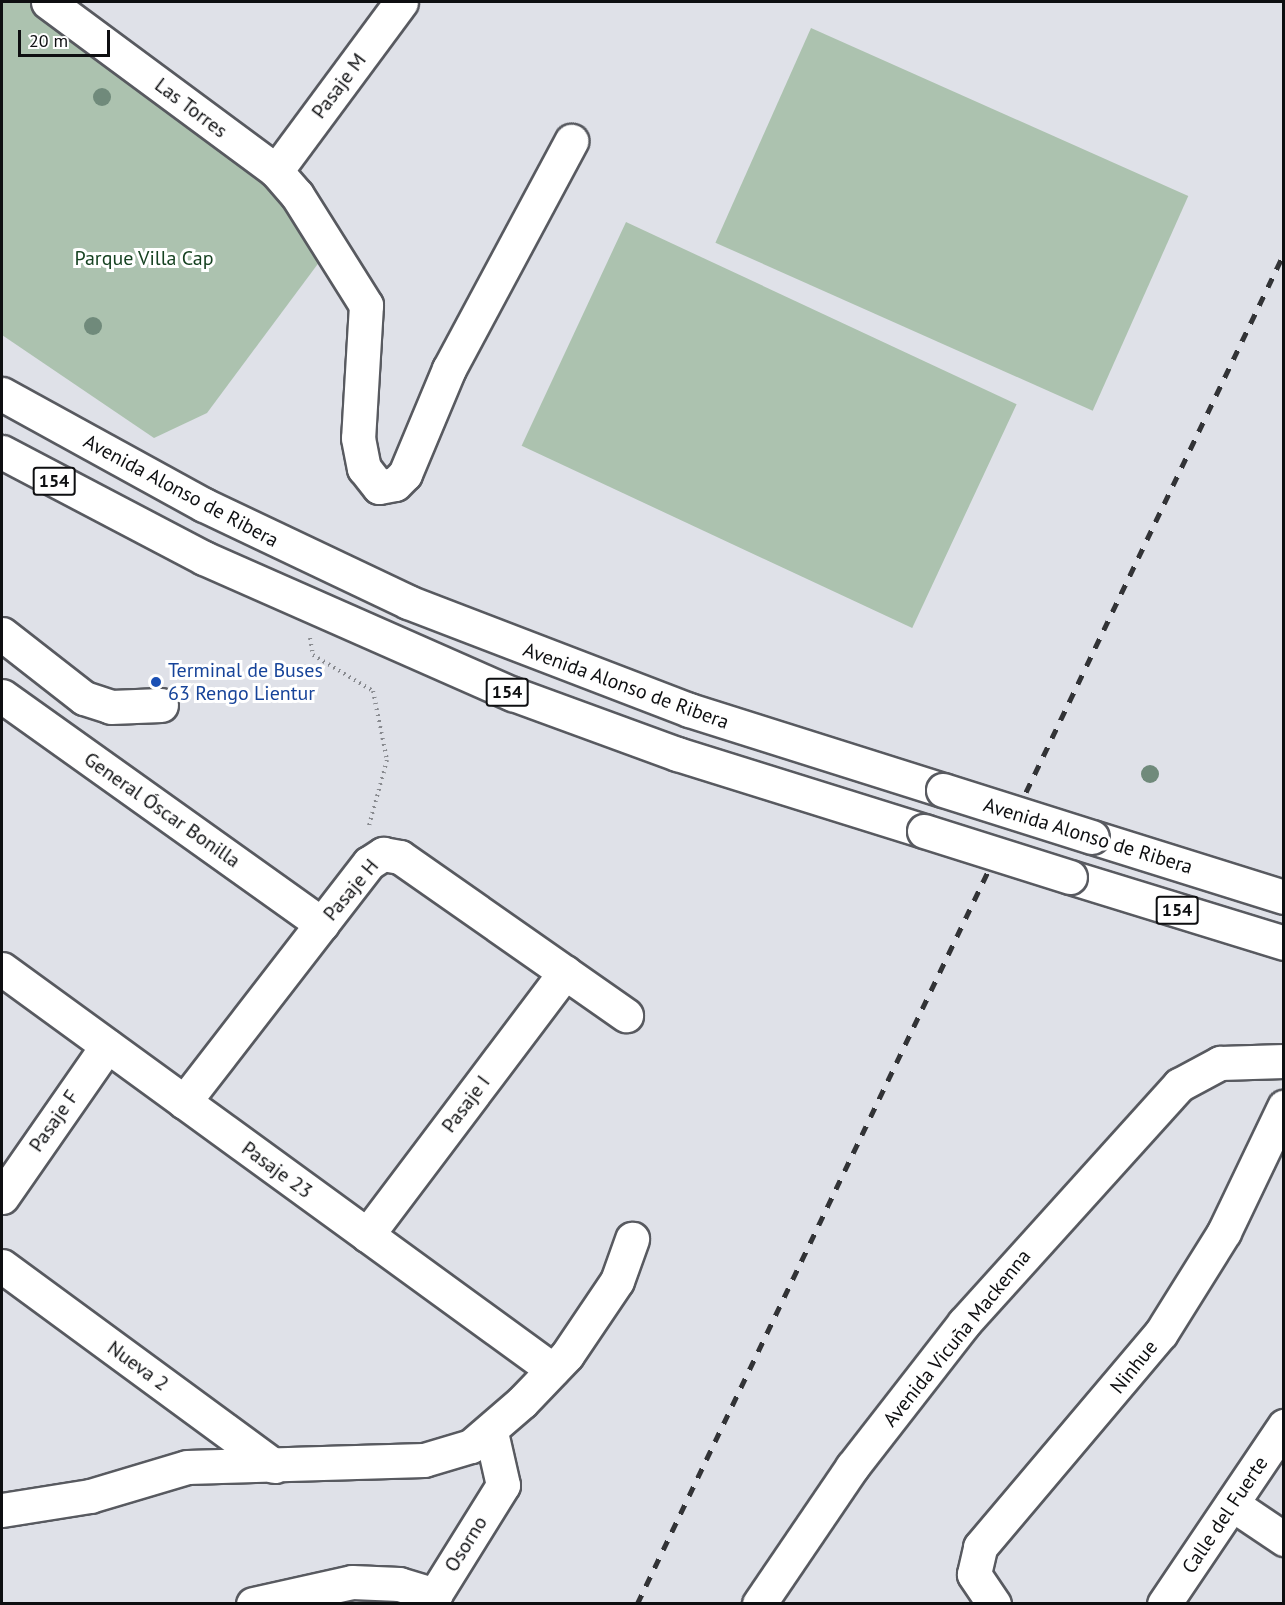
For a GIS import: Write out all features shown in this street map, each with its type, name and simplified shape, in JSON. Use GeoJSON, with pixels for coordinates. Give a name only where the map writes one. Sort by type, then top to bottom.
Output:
{"type":"FeatureCollection","features":[{"type":"Feature","properties":{"kind":"main road","name":"Las Torres"},"geometry":{"type":"LineString","coordinates":[[48,2],[276,171],[297,195],[366,305],[358,438],[364,468],[385,488],[405,474],[449,369],[571,141]]}},
{"type":"Feature","properties":{"kind":"main road","name":"Pasaje M"},"geometry":{"type":"LineString","coordinates":[[276,171],[402,2]]}},
{"type":"Feature","properties":{"kind":"main road","name":"Avenida Alonso de Ribera"},"geometry":{"type":"LineString","coordinates":[[2,394],[204,506],[408,602],[689,710],[1284,897]]}},
{"type":"Feature","properties":{"kind":"main road","name":"154"},"geometry":{"type":"LineString","coordinates":[[2,452],[204,558],[513,694],[677,754],[1284,944]]}},
{"type":"Feature","properties":{"kind":"main road"},"geometry":{"type":"LineString","coordinates":[[2,634],[84,698],[111,707],[160,705]]}},
{"type":"Feature","properties":{"kind":"main road","name":"General Óscar Bonilla"},"geometry":{"type":"LineString","coordinates":[[2,696],[321,924]]}},
{"type":"Feature","properties":{"kind":"main road","name":"Pasaje H"},"geometry":{"type":"LineString","coordinates":[[184,1102],[369,863],[383,854],[400,857],[626,1015]]}},
{"type":"Feature","properties":{"kind":"main road","name":"Pasaje 23"},"geometry":{"type":"LineString","coordinates":[[2,969],[553,1370]]}},
{"type":"Feature","properties":{"kind":"main road","name":"Pasaje I"},"geometry":{"type":"LineString","coordinates":[[367,1235],[565,972]]}},
{"type":"Feature","properties":{"kind":"main road","name":"Pasaje F"},"geometry":{"type":"LineString","coordinates":[[2,1197],[107,1046]]}},
{"type":"Feature","properties":{"kind":"main road","name":"Avenida Vicuña Mackenna"},"geometry":{"type":"LineString","coordinates":[[759,1604],[852,1467],[964,1323],[1179,1085],[1204,1068],[1284,1061]]}},
{"type":"Feature","properties":{"kind":"main road","name":"Ninhue"},"geometry":{"type":"LineString","coordinates":[[994,1604],[974,1574],[980,1547],[1161,1333],[1224,1232],[1284,1107]]}},
{"type":"Feature","properties":{"kind":"main road"},"geometry":{"type":"LineString","coordinates":[[2,1510],[90,1496],[187,1467],[234,1462],[274,1466],[424,1460],[471,1446],[491,1432],[553,1370],[596,1317],[617,1281],[632,1239]]}},
{"type":"Feature","properties":{"kind":"main road","name":"Nueva 2"},"geometry":{"type":"LineString","coordinates":[[2,1266],[274,1466]]}},
{"type":"Feature","properties":{"kind":"main road","name":"Calle del Fuerte"},"geometry":{"type":"LineString","coordinates":[[1164,1604],[1284,1426]]}},
{"type":"Feature","properties":{"kind":"main road","name":"Osorno"},"geometry":{"type":"LineString","coordinates":[[432,1599],[503,1485],[491,1432]]}},
{"type":"Feature","properties":{"kind":"main road"},"geometry":{"type":"LineString","coordinates":[[1232,1504],[1284,1539]]}},
{"type":"Feature","properties":{"kind":"main road"},"geometry":{"type":"LineString","coordinates":[[253,1604],[352,1582],[399,1584],[432,1599]]}},
{"type":"Feature","properties":{"kind":"path"},"geometry":{"type":"LineString","coordinates":[[310,638],[313,655],[373,691],[387,760],[367,823],[383,854]]}},
{"type":"Feature","properties":{"kind":"green space","name":"Parque Villa Cap"},"geometry":{"type":"Polygon","coordinates":[[[2,2],[30,2],[253,160],[323,257],[207,413],[154,438],[2,335],[2,2]]]}},
{"type":"Feature","properties":{"kind":"green space"},"geometry":{"type":"Polygon","coordinates":[[[811,28],[1188,196],[1093,411],[715,243],[811,28]]]}},
{"type":"Feature","properties":{"kind":"green space"},"geometry":{"type":"Polygon","coordinates":[[[626,222],[1017,404],[912,628],[522,446],[626,222]]]}},
{"type":"Feature","properties":{"kind":"railway"},"geometry":{"type":"LineString","coordinates":[[637,1604],[1284,253]]}},
{"type":"Feature","properties":{"kind":"place","name":"Terminal de Buses 63 Rengo Lientur"},"geometry":{"type":"Point","coordinates":[156,682]}}]}
